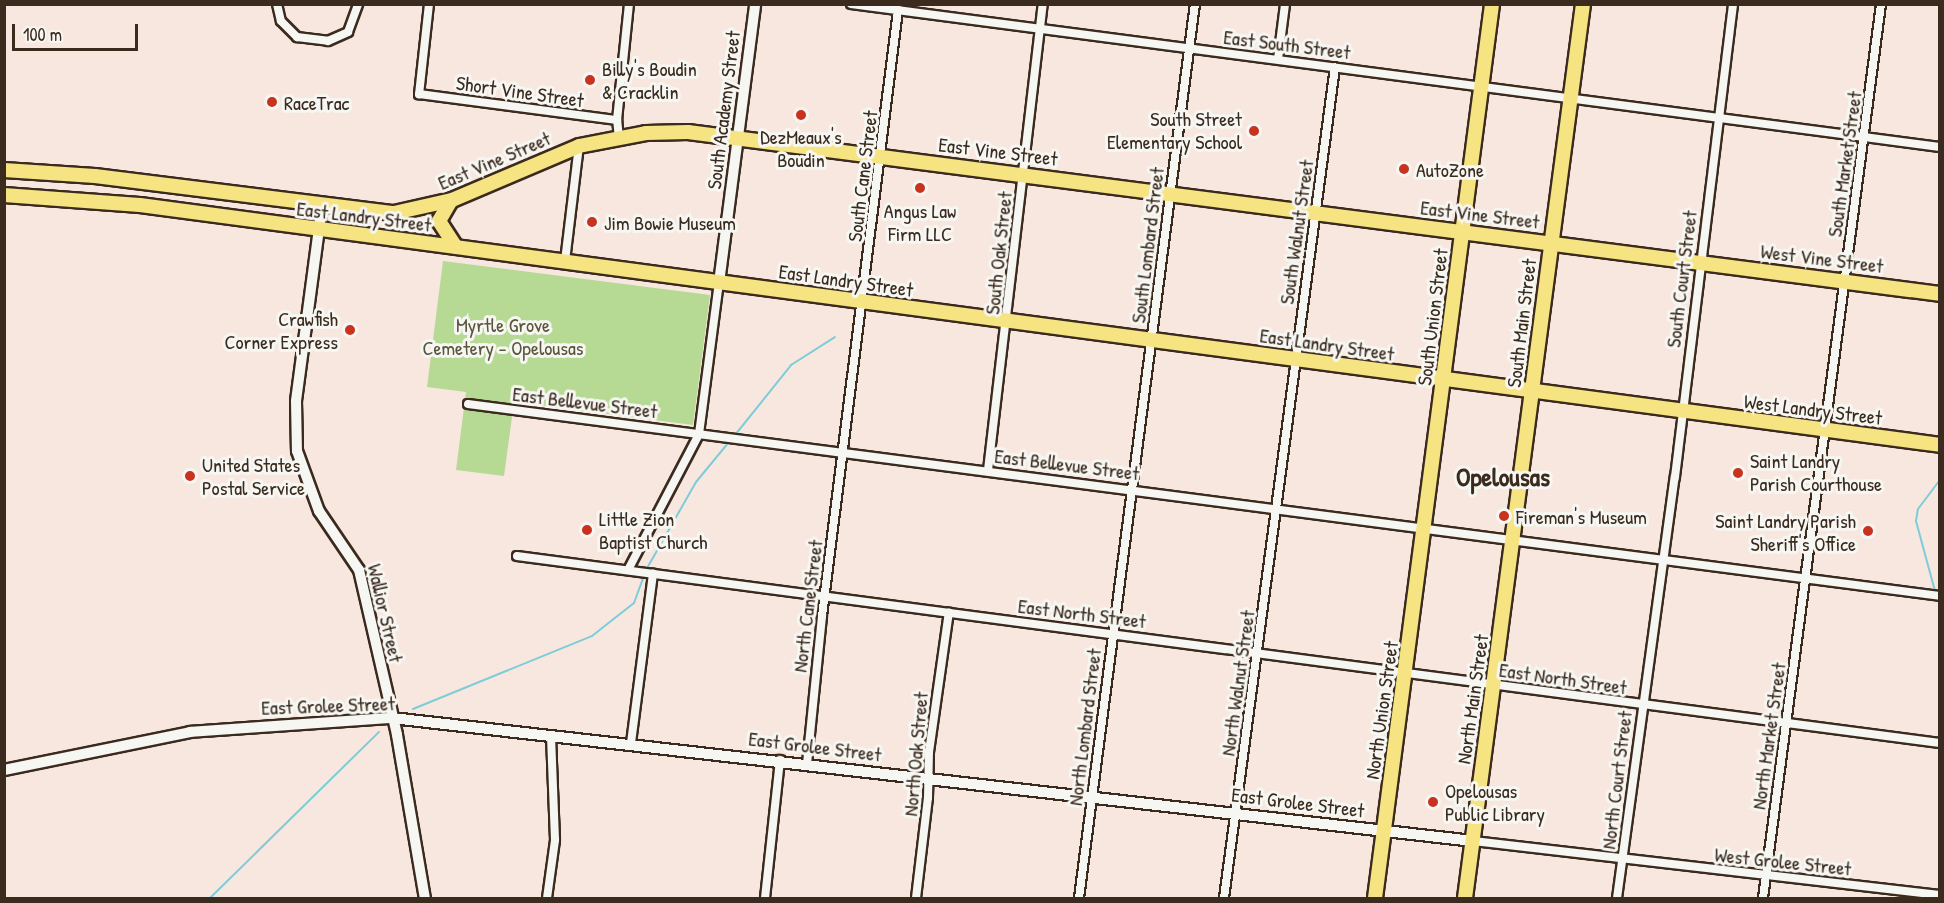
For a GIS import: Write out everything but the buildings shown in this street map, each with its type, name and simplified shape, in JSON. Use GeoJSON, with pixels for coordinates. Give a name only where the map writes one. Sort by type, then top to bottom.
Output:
{"type":"FeatureCollection","features":[{"type":"Feature","properties":{"kind":"main road","name":"South Union Street"},"geometry":{"type":"LineString","coordinates":[[1424,527],[1492,4]]}},
{"type":"Feature","properties":{"kind":"main road","name":"South Main Street"},"geometry":{"type":"LineString","coordinates":[[1513,540],[1583,4]]}},
{"type":"Feature","properties":{"kind":"main road","name":"East Vine Street"},"geometry":{"type":"LineString","coordinates":[[4,170],[95,176],[322,206],[394,213],[452,200],[579,146],[619,138],[678,132],[882,155],[1700,262]]}},
{"type":"Feature","properties":{"kind":"main road","name":"East Landry Street"},"geometry":{"type":"LineString","coordinates":[[4,195],[92,200],[1681,411]]}},
{"type":"Feature","properties":{"kind":"main road"},"geometry":{"type":"LineString","coordinates":[[452,200],[443,209],[439,221],[456,247]]}},
{"type":"Feature","properties":{"kind":"main road","name":"West Vine Street"},"geometry":{"type":"LineString","coordinates":[[1700,262],[1940,294]]}},
{"type":"Feature","properties":{"kind":"main road","name":"West Landry Street"},"geometry":{"type":"LineString","coordinates":[[1681,411],[1938,445]]}},
{"type":"Feature","properties":{"kind":"main road","name":"North Union Street"},"geometry":{"type":"LineString","coordinates":[[1375,898],[1424,527]]}},
{"type":"Feature","properties":{"kind":"main road","name":"North Main Street"},"geometry":{"type":"LineString","coordinates":[[1465,898],[1513,540]]}},
{"type":"Feature","properties":{"kind":"street"},"geometry":{"type":"LineString","coordinates":[[277,4],[281,21],[297,37],[328,41],[348,32],[358,4]]}},
{"type":"Feature","properties":{"kind":"street","name":"Short Vine Street"},"geometry":{"type":"LineString","coordinates":[[429,4],[420,94],[617,120]]}},
{"type":"Feature","properties":{"kind":"street"},"geometry":{"type":"LineString","coordinates":[[619,138],[617,120],[629,4]]}},
{"type":"Feature","properties":{"kind":"street","name":"South Academy Street"},"geometry":{"type":"LineString","coordinates":[[699,434],[755,4]]}},
{"type":"Feature","properties":{"kind":"street","name":"East South Street"},"geometry":{"type":"LineString","coordinates":[[851,4],[1940,147]]}},
{"type":"Feature","properties":{"kind":"street","name":"South Oak Street"},"geometry":{"type":"LineString","coordinates":[[988,470],[1043,4]]}},
{"type":"Feature","properties":{"kind":"street","name":"South Lombard Street"},"geometry":{"type":"LineString","coordinates":[[1132,489],[1195,4]]}},
{"type":"Feature","properties":{"kind":"street"},"geometry":{"type":"LineString","coordinates":[[1278,59],[1285,4]]}},
{"type":"Feature","properties":{"kind":"street","name":"South Court Street"},"geometry":{"type":"LineString","coordinates":[[1662,558],[1733,4]]}},
{"type":"Feature","properties":{"kind":"street","name":"South Market Street"},"geometry":{"type":"LineString","coordinates":[[1806,578],[1881,4]]}},
{"type":"Feature","properties":{"kind":"street","name":"South Cane Street"},"geometry":{"type":"LineString","coordinates":[[842,452],[882,155],[898,10]]}},
{"type":"Feature","properties":{"kind":"street","name":"South Walnut Street"},"geometry":{"type":"LineString","coordinates":[[1276,508],[1335,67]]}},
{"type":"Feature","properties":{"kind":"street"},"geometry":{"type":"LineString","coordinates":[[565,261],[579,146]]}},
{"type":"Feature","properties":{"kind":"street","name":"Wallior Street"},"geometry":{"type":"LineString","coordinates":[[322,206],[296,401],[297,451],[319,511],[359,570],[392,718],[425,898]]}},
{"type":"Feature","properties":{"kind":"street","name":"East Bellevue Street"},"geometry":{"type":"LineString","coordinates":[[468,404],[988,470],[1940,596]]}},
{"type":"Feature","properties":{"kind":"street"},"geometry":{"type":"LineString","coordinates":[[628,570],[699,434]]}},
{"type":"Feature","properties":{"kind":"street","name":"North Cane Street"},"geometry":{"type":"LineString","coordinates":[[807,764],[842,452]]}},
{"type":"Feature","properties":{"kind":"street","name":"North Lombard Street"},"geometry":{"type":"LineString","coordinates":[[1079,898],[1132,489]]}},
{"type":"Feature","properties":{"kind":"street","name":"North Walnut Street"},"geometry":{"type":"LineString","coordinates":[[1224,898],[1276,508]]}},
{"type":"Feature","properties":{"kind":"street","name":"East North Street"},"geometry":{"type":"LineString","coordinates":[[517,556],[1940,743]]}},
{"type":"Feature","properties":{"kind":"street","name":"North Court Street"},"geometry":{"type":"LineString","coordinates":[[1617,898],[1662,558]]}},
{"type":"Feature","properties":{"kind":"street"},"geometry":{"type":"LineString","coordinates":[[631,743],[648,572]]}},
{"type":"Feature","properties":{"kind":"street","name":"North Market Street"},"geometry":{"type":"LineString","coordinates":[[1763,898],[1806,578]]}},
{"type":"Feature","properties":{"kind":"street","name":"North Oak Street"},"geometry":{"type":"LineString","coordinates":[[916,898],[928,778],[949,612]]}},
{"type":"Feature","properties":{"kind":"street","name":"East Grolee Street"},"geometry":{"type":"LineString","coordinates":[[4,770],[190,732],[392,718],[631,743],[1622,858]]}},
{"type":"Feature","properties":{"kind":"street"},"geometry":{"type":"LineString","coordinates":[[547,898],[555,840],[551,735]]}},
{"type":"Feature","properties":{"kind":"street"},"geometry":{"type":"LineString","coordinates":[[765,898],[780,760]]}},
{"type":"Feature","properties":{"kind":"street","name":"West Grolee Street"},"geometry":{"type":"LineString","coordinates":[[1622,858],[1940,895]]}},
{"type":"Feature","properties":{"kind":"green space","name":"Myrtle Grove Cemetery - Opelousas"},"geometry":{"type":"Polygon","coordinates":[[[443,261],[710,295],[693,425],[514,402],[504,476],[456,470],[466,392],[427,387],[443,261]]]}},
{"type":"Feature","properties":{"kind":"waterway"},"geometry":{"type":"LineString","coordinates":[[735,435],[791,365],[835,337]]}},
{"type":"Feature","properties":{"kind":"waterway"},"geometry":{"type":"LineString","coordinates":[[646,570],[696,482],[729,442]]}},
{"type":"Feature","properties":{"kind":"waterway"},"geometry":{"type":"LineString","coordinates":[[1935,591],[1916,521],[1918,509],[1940,480]]}},
{"type":"Feature","properties":{"kind":"waterway"},"geometry":{"type":"LineString","coordinates":[[413,709],[592,636],[634,603],[644,575]]}},
{"type":"Feature","properties":{"kind":"waterway"},"geometry":{"type":"LineString","coordinates":[[210,898],[379,732]]}},
{"type":"Feature","properties":{"kind":"place","name":"Billy's Boudin & Cracklin"},"geometry":{"type":"Point","coordinates":[590,80]}},
{"type":"Feature","properties":{"kind":"place","name":"RaceTrac"},"geometry":{"type":"Point","coordinates":[272,102]}},
{"type":"Feature","properties":{"kind":"place","name":"DezMeaux's Boudin"},"geometry":{"type":"Point","coordinates":[801,115]}},
{"type":"Feature","properties":{"kind":"place","name":"South Street Elementary School"},"geometry":{"type":"Point","coordinates":[1254,131]}},
{"type":"Feature","properties":{"kind":"place","name":"AutoZone"},"geometry":{"type":"Point","coordinates":[1404,169]}},
{"type":"Feature","properties":{"kind":"place","name":"Angus Law Firm LLC"},"geometry":{"type":"Point","coordinates":[920,188]}},
{"type":"Feature","properties":{"kind":"place","name":"Jim Bowie Museum"},"geometry":{"type":"Point","coordinates":[592,222]}},
{"type":"Feature","properties":{"kind":"place","name":"Crawfish Corner Express"},"geometry":{"type":"Point","coordinates":[350,330]}},
{"type":"Feature","properties":{"kind":"place","name":"Saint Landry Parish Courthouse"},"geometry":{"type":"Point","coordinates":[1738,473]}},
{"type":"Feature","properties":{"kind":"place","name":"United States Postal Service"},"geometry":{"type":"Point","coordinates":[190,476]}},
{"type":"Feature","properties":{"kind":"place","name":"Fireman's Museum"},"geometry":{"type":"Point","coordinates":[1504,516]}},
{"type":"Feature","properties":{"kind":"place","name":"Little Zion Baptist Church"},"geometry":{"type":"Point","coordinates":[587,530]}},
{"type":"Feature","properties":{"kind":"place","name":"Saint Landry Parish Sheriff's Office"},"geometry":{"type":"Point","coordinates":[1868,531]}},
{"type":"Feature","properties":{"kind":"place","name":"Opelousas Public Library"},"geometry":{"type":"Point","coordinates":[1433,802]}},
{"type":"Feature","properties":{"kind":"district","name":"Opelousas"},"geometry":{"type":"Point","coordinates":[1503,477]}}]}
